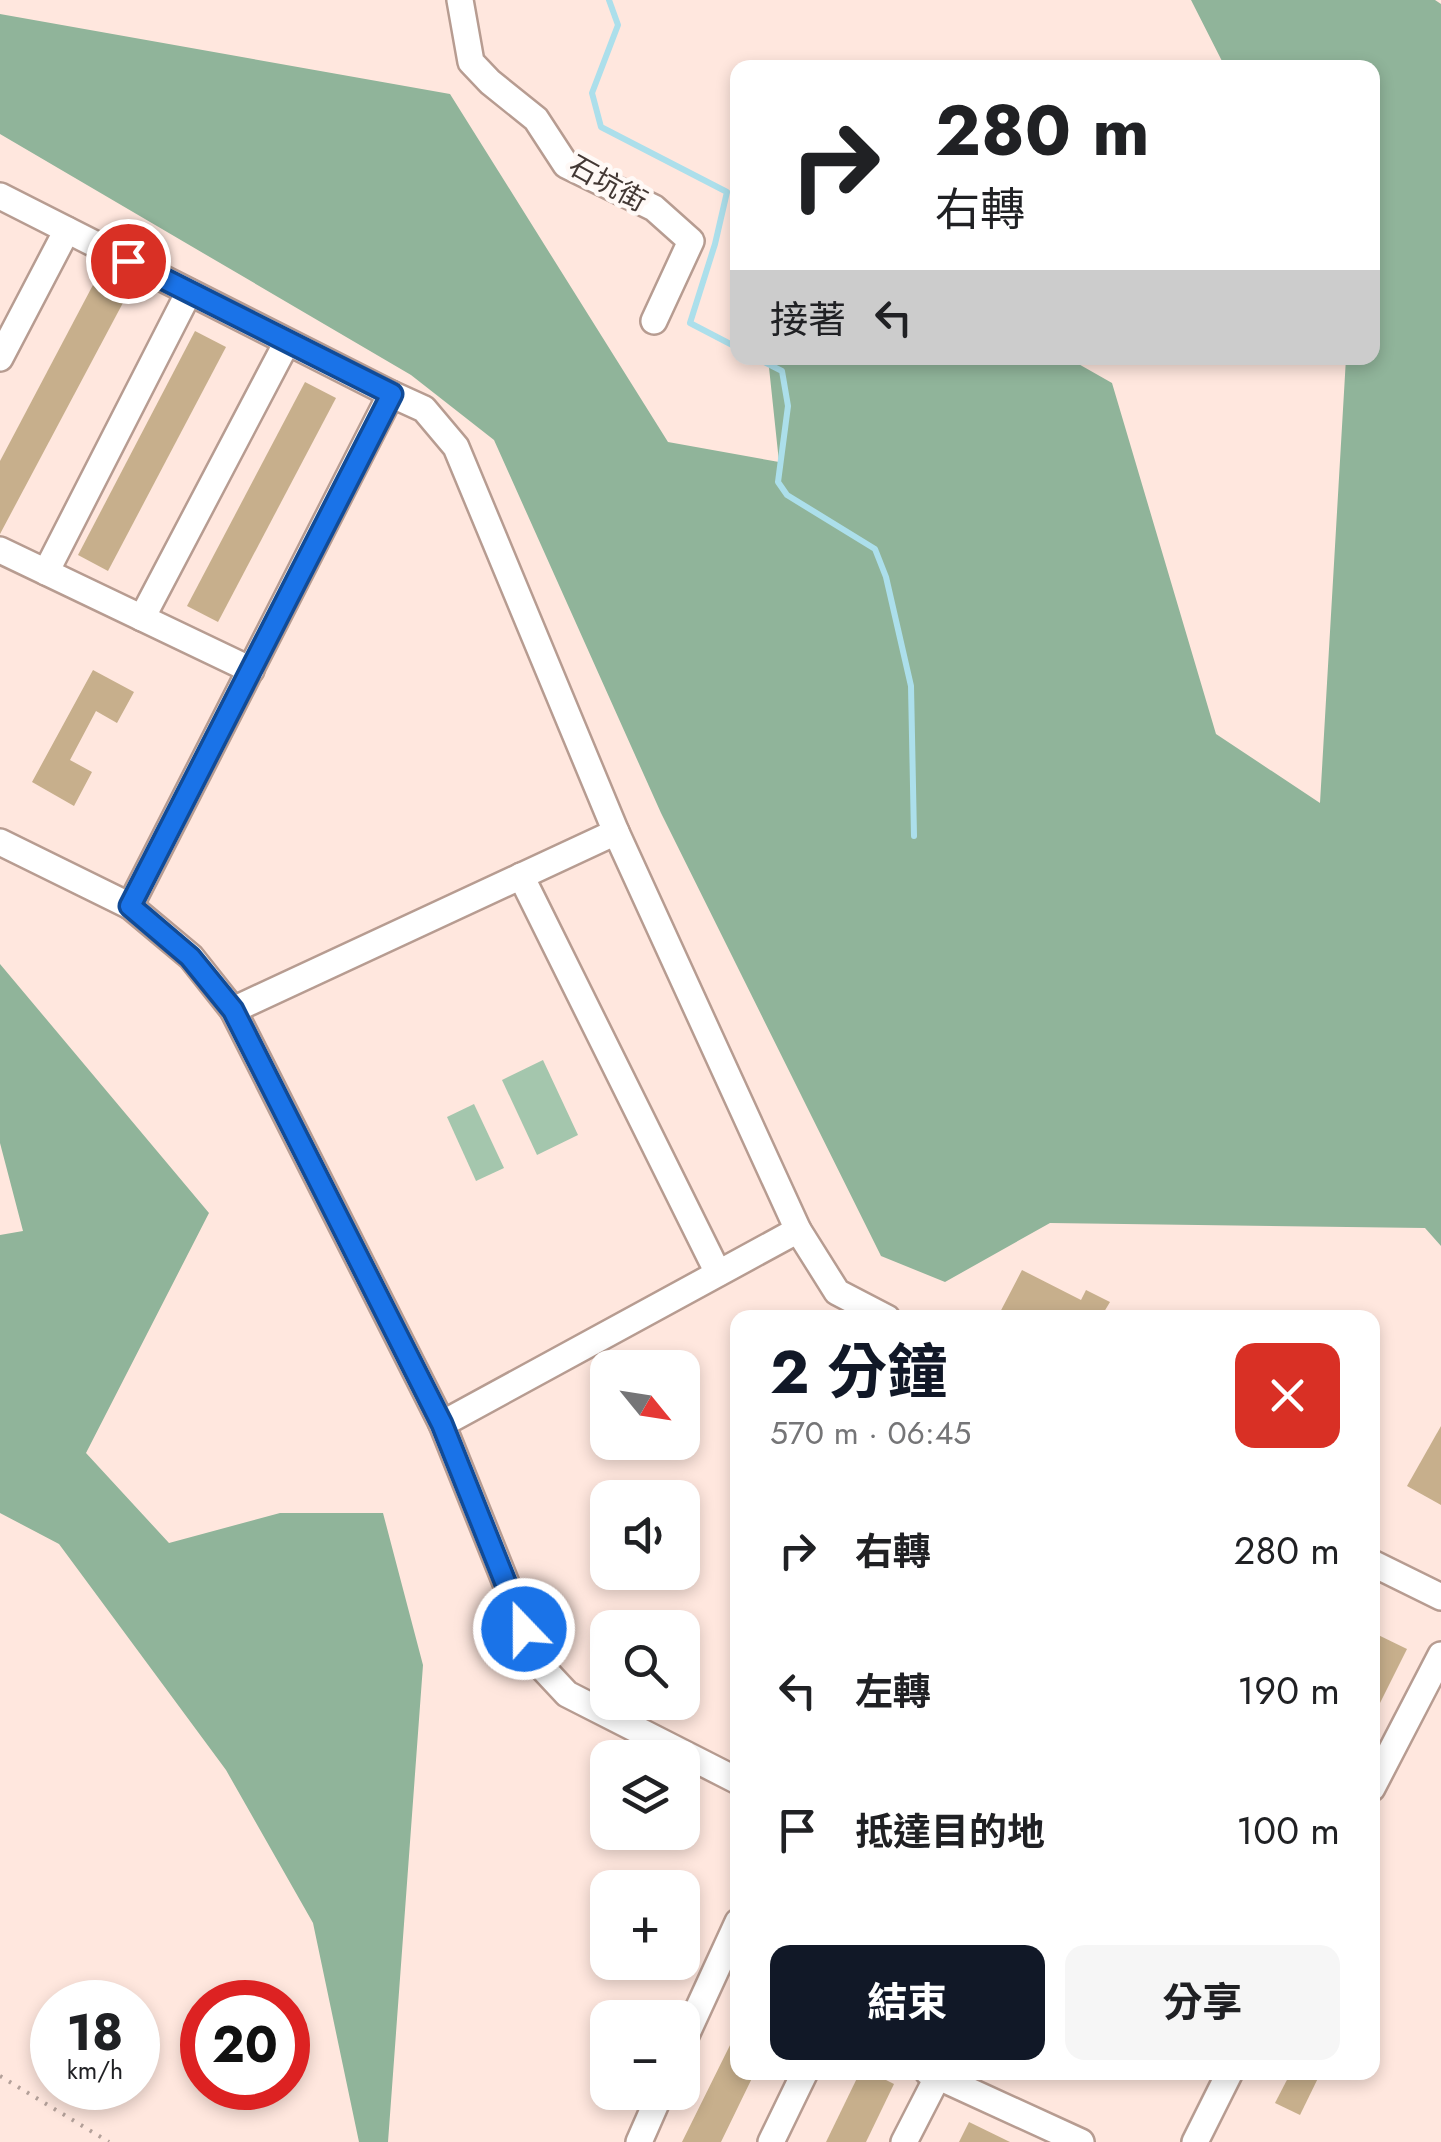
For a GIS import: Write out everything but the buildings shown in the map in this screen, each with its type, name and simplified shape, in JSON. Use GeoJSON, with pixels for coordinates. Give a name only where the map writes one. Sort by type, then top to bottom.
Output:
{"type":"FeatureCollection","features":[{"type":"Feature","properties":{"kind":"street","name":"石坑街"},"geometry":{"type":"LineString","coordinates":[[460,0],[472,62],[536,119],[566,165],[654,208],[690,242],[654,320]]}},
{"type":"Feature","properties":{"kind":"street"},"geometry":{"type":"LineString","coordinates":[[0,196],[424,409],[456,447],[616,832],[798,1230],[836,1292],[871,1310]]}},
{"type":"Feature","properties":{"kind":"street"},"geometry":{"type":"LineString","coordinates":[[0,358],[67,230]]}},
{"type":"Feature","properties":{"kind":"street"},"geometry":{"type":"LineString","coordinates":[[46,572],[189,292]]}},
{"type":"Feature","properties":{"kind":"street"},"geometry":{"type":"LineString","coordinates":[[142,618],[287,342]]}},
{"type":"Feature","properties":{"kind":"street"},"geometry":{"type":"LineString","coordinates":[[130,906],[392,394]]}},
{"type":"Feature","properties":{"kind":"street"},"geometry":{"type":"LineString","coordinates":[[0,550],[251,670]]}},
{"type":"Feature","properties":{"kind":"street"},"geometry":{"type":"LineString","coordinates":[[233,1010],[616,832]]}},
{"type":"Feature","properties":{"kind":"street"},"geometry":{"type":"LineString","coordinates":[[0,842],[130,906],[190,957],[233,1010],[442,1424],[538,1663],[567,1694],[730,1777]]}},
{"type":"Feature","properties":{"kind":"street"},"geometry":{"type":"LineString","coordinates":[[521,876],[718,1273]]}},
{"type":"Feature","properties":{"kind":"street"},"geometry":{"type":"LineString","coordinates":[[442,1424],[798,1230]]}},
{"type":"Feature","properties":{"kind":"street"},"geometry":{"type":"LineString","coordinates":[[1380,1567],[1441,1597]]}},
{"type":"Feature","properties":{"kind":"street"},"geometry":{"type":"LineString","coordinates":[[1380,1773],[1441,1655]]}},
{"type":"Feature","properties":{"kind":"street"},"geometry":{"type":"LineString","coordinates":[[700,2016],[727,1974]]}},
{"type":"Feature","properties":{"kind":"street"},"geometry":{"type":"LineString","coordinates":[[771,2142],[801,2080]]}},
{"type":"Feature","properties":{"kind":"street"},"geometry":{"type":"LineString","coordinates":[[904,2142],[932,2080]]}},
{"type":"Feature","properties":{"kind":"street"},"geometry":{"type":"LineString","coordinates":[[945,2080],[1035,2132],[1081,2142]]}},
{"type":"Feature","properties":{"kind":"street"},"geometry":{"type":"LineString","coordinates":[[1195,2142],[1226,2080]]}},
{"type":"Feature","properties":{"kind":"street"},"geometry":{"type":"LineString","coordinates":[[638,2142],[653,2110]]}},
{"type":"Feature","properties":{"kind":"path"},"geometry":{"type":"LineString","coordinates":[[0,2076],[110,2142]]}},
{"type":"Feature","properties":{"kind":"green space"},"geometry":{"type":"Polygon","coordinates":[[[1191,0],[1435,0],[1441,4],[1441,1246],[1425,1228],[1050,1223],[945,1282],[881,1256],[661,813],[494,440],[411,375],[0,134],[0,14],[450,94],[668,442],[779,462],[769,365],[1080,365],[1112,383],[1216,734],[1320,803],[1346,365],[1380,365],[1380,60],[1221,60],[1191,0]]]}},
{"type":"Feature","properties":{"kind":"green space"},"geometry":{"type":"Polygon","coordinates":[[[0,964],[209,1213],[86,1453],[169,1543],[280,1513],[383,1513],[423,1665],[388,2142],[359,2142],[313,1923],[226,1770],[59,1544],[0,1513],[0,1235],[23,1231],[0,1143],[0,964]]]}},
{"type":"Feature","properties":{"kind":"green space"},"geometry":{"type":"Polygon","coordinates":[[[543,1060],[578,1135],[537,1155],[502,1080],[543,1060]]]}},
{"type":"Feature","properties":{"kind":"green space"},"geometry":{"type":"Polygon","coordinates":[[[474,1104],[504,1168],[476,1181],[447,1117],[474,1104]]]}},
{"type":"Feature","properties":{"kind":"waterway"},"geometry":{"type":"LineString","coordinates":[[609,0],[618,25],[592,93],[601,127],[727,192],[690,323],[730,344]]}},
{"type":"Feature","properties":{"kind":"waterway"},"geometry":{"type":"LineString","coordinates":[[770,365],[782,371],[788,406],[778,482],[787,495],[875,549],[886,577],[911,686],[914,836]]}},
{"type":"Feature","properties":{"kind":"route"},"geometry":{"type":"LineString","coordinates":[[128,261],[392,394],[130,906],[190,957],[233,1010],[442,1424],[524,1629]]}}]}
